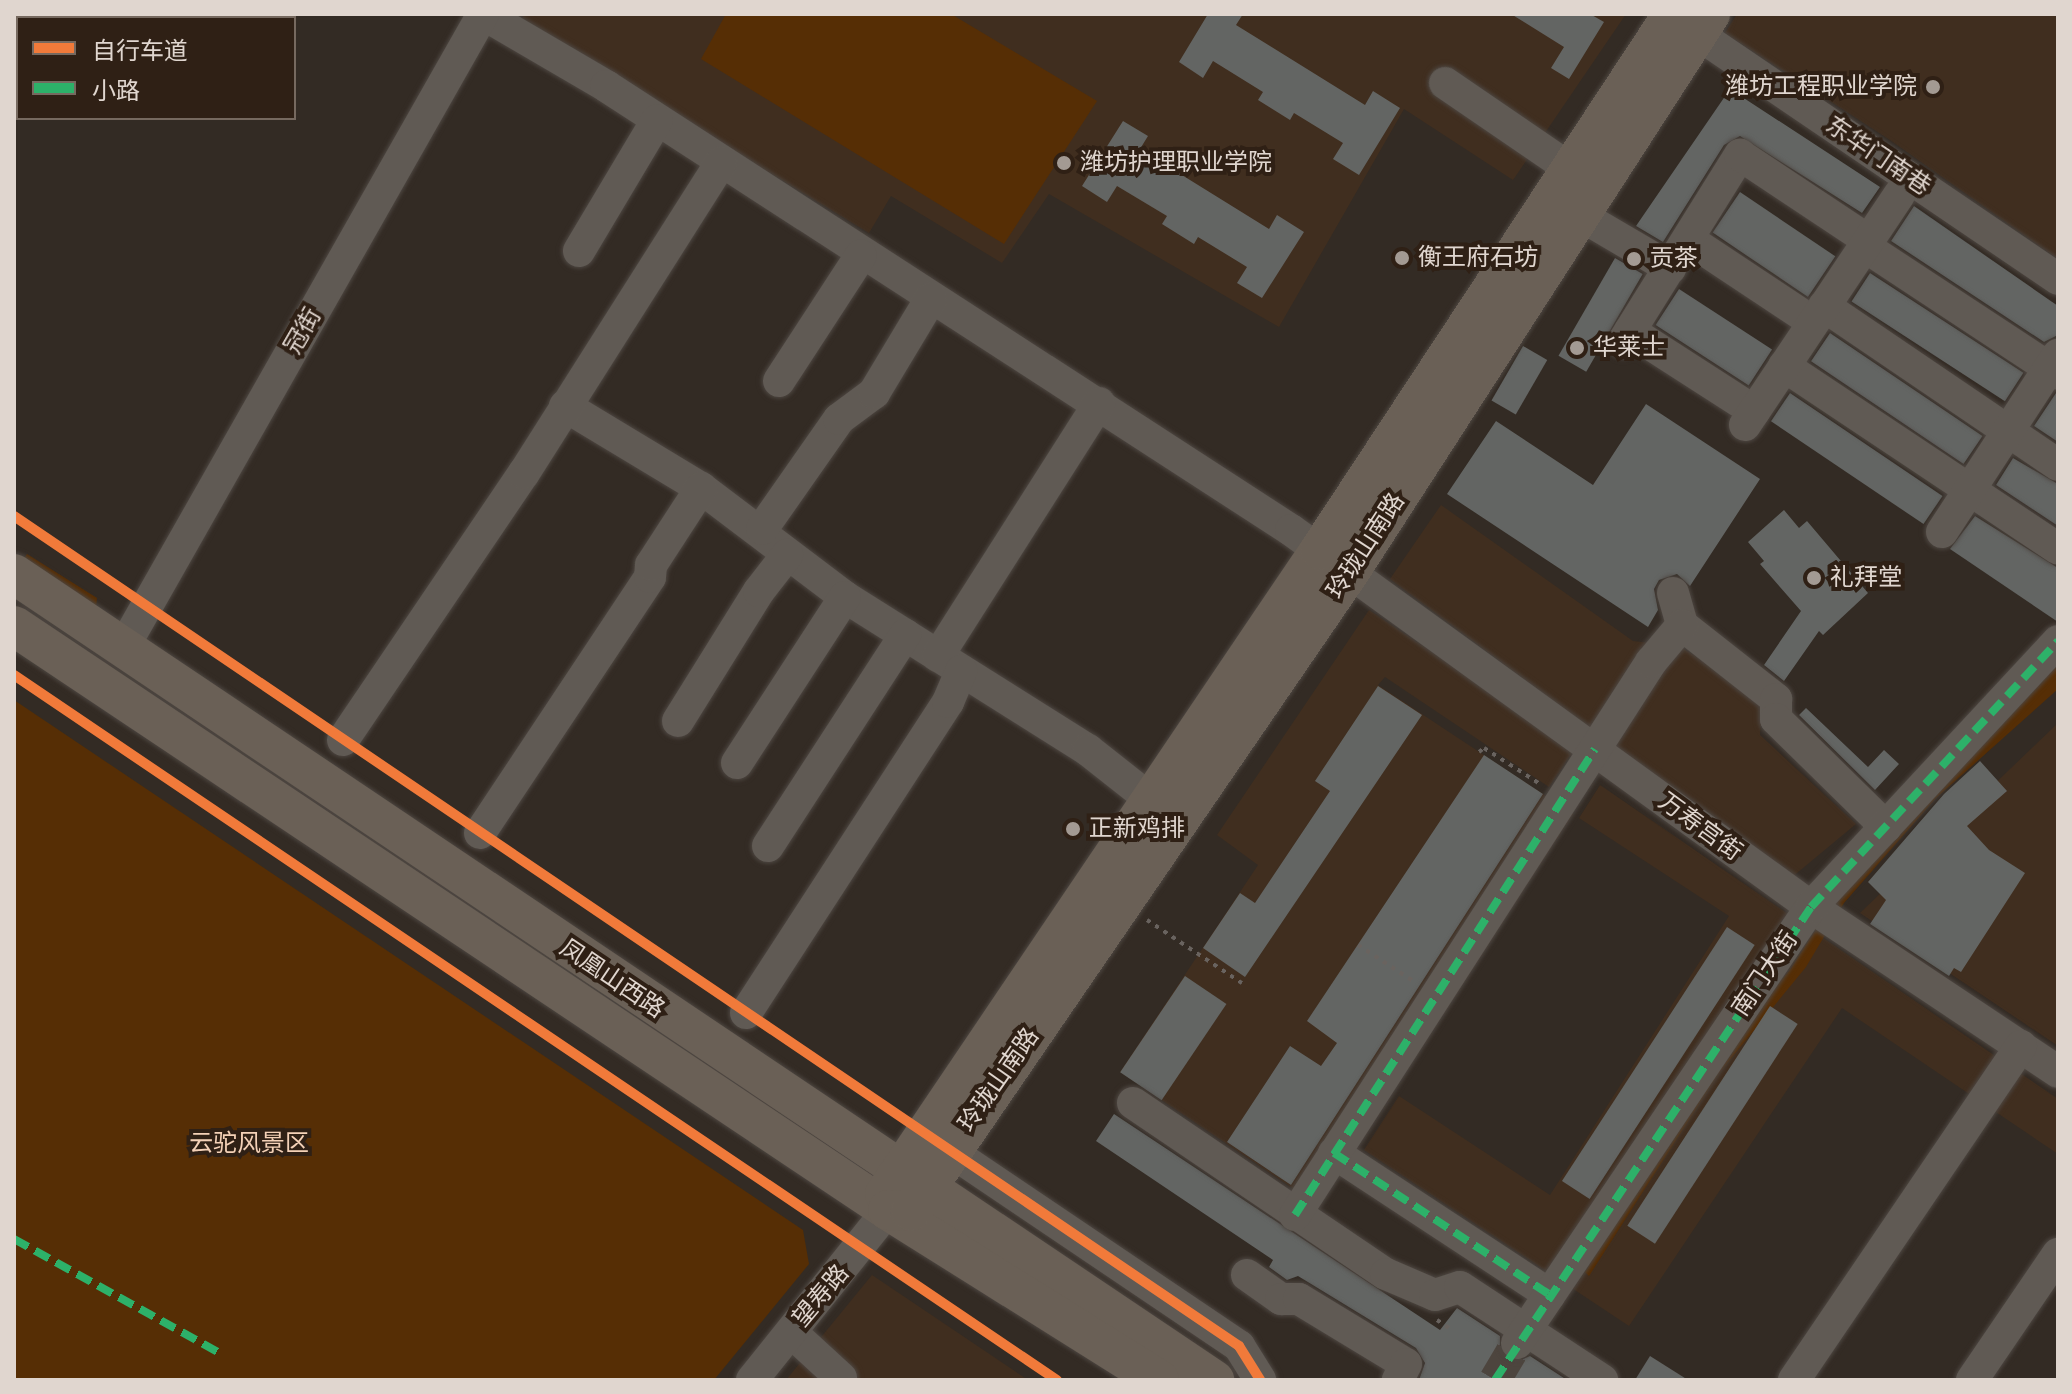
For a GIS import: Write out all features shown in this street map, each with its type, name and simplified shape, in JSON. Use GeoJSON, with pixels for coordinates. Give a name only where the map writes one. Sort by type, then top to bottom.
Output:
{"type":"FeatureCollection","features":[{"type":"Feature","properties":{"kind":"main road","name":"玲珑山南路"},"geometry":{"type":"LineString","coordinates":[[910,1180],[950,1151],[1122,903],[1335,560],[1569,168],[1684,19]]}},
{"type":"Feature","properties":{"kind":"main road","name":"玲珑山南路"},"geometry":{"type":"LineString","coordinates":[[888,1210],[911,1211],[910,1180],[1150,799],[1335,560],[1578,214],[1684,19]]}},
{"type":"Feature","properties":{"kind":"main road","name":"凤凰山西路"},"geometry":{"type":"LineString","coordinates":[[14,574],[910,1180],[1214,1380]]}},
{"type":"Feature","properties":{"kind":"main road","name":"凤凰山西路"},"geometry":{"type":"LineString","coordinates":[[14,626],[888,1210],[1159,1380]]}},
{"type":"Feature","properties":{"kind":"street","name":"万寿宫街"},"geometry":{"type":"LineString","coordinates":[[483,14],[657,120],[861,255],[1099,403],[1335,560],[1811,907],[2058,1072]]}},
{"type":"Feature","properties":{"kind":"street","name":"冠街"},"geometry":{"type":"LineString","coordinates":[[123,648],[483,14]]}},
{"type":"Feature","properties":{"kind":"street","name":"东华门南巷"},"geometry":{"type":"LineString","coordinates":[[1684,19],[2058,279]]}},
{"type":"Feature","properties":{"kind":"street"},"geometry":{"type":"LineString","coordinates":[[1445,83],[1569,168]]}},
{"type":"Feature","properties":{"kind":"street"},"geometry":{"type":"LineString","coordinates":[[579,251],[657,120]]}},
{"type":"Feature","properties":{"kind":"street"},"geometry":{"type":"LineString","coordinates":[[1899,195],[1866,243],[1750,418],[1626,336],[1740,155],[1866,243],[2055,366],[1942,532]]}},
{"type":"Feature","properties":{"kind":"street"},"geometry":{"type":"LineString","coordinates":[[343,740],[565,406],[721,162]]}},
{"type":"Feature","properties":{"kind":"street"},"geometry":{"type":"LineString","coordinates":[[1578,214],[1670,268]]}},
{"type":"Feature","properties":{"kind":"street"},"geometry":{"type":"LineString","coordinates":[[1688,239],[1819,314],[2058,465]]}},
{"type":"Feature","properties":{"kind":"street"},"geometry":{"type":"LineString","coordinates":[[779,381],[861,255]]}},
{"type":"Feature","properties":{"kind":"street"},"geometry":{"type":"LineString","coordinates":[[762,529],[839,419],[874,393],[931,298]]}},
{"type":"Feature","properties":{"kind":"street"},"geometry":{"type":"LineString","coordinates":[[1784,366],[2058,549]]}},
{"type":"Feature","properties":{"kind":"street"},"geometry":{"type":"LineString","coordinates":[[746,1013],[948,702],[949,664],[1099,403]]}},
{"type":"Feature","properties":{"kind":"street"},"geometry":{"type":"LineString","coordinates":[[565,406],[701,488],[762,529],[787,555],[845,597],[1088,750],[1150,799]]}},
{"type":"Feature","properties":{"kind":"street"},"geometry":{"type":"LineString","coordinates":[[480,833],[650,577],[651,565],[701,488]]}},
{"type":"Feature","properties":{"kind":"street"},"geometry":{"type":"LineString","coordinates":[[678,721],[759,591],[787,555]]}},
{"type":"Feature","properties":{"kind":"street"},"geometry":{"type":"LineString","coordinates":[[1673,593],[1682,625],[1776,699],[1776,719],[1886,827]]}},
{"type":"Feature","properties":{"kind":"street"},"geometry":{"type":"LineString","coordinates":[[737,763],[845,597]]}},
{"type":"Feature","properties":{"kind":"street"},"geometry":{"type":"LineString","coordinates":[[1295,1215],[1562,799],[1682,625]]}},
{"type":"Feature","properties":{"kind":"street"},"geometry":{"type":"LineString","coordinates":[[768,846],[905,635]]}},
{"type":"Feature","properties":{"kind":"street","name":"南门大街"},"geometry":{"type":"LineString","coordinates":[[1522,1336],[1811,907],[1886,827],[1975,724],[2058,641]]}},
{"type":"Feature","properties":{"kind":"street"},"geometry":{"type":"LineString","coordinates":[[1794,1380],[2021,1046]]}},
{"type":"Feature","properties":{"kind":"street"},"geometry":{"type":"LineString","coordinates":[[1133,1103],[1386,1274],[1435,1295],[1460,1287],[1522,1336],[1602,1380]]}},
{"type":"Feature","properties":{"kind":"street"},"geometry":{"type":"LineString","coordinates":[[950,1151],[1239,1346],[1260,1380]]}},
{"type":"Feature","properties":{"kind":"street"},"geometry":{"type":"LineString","coordinates":[[1334,1153],[1550,1295]]}},
{"type":"Feature","properties":{"kind":"street","name":"望寿路"},"geometry":{"type":"LineString","coordinates":[[752,1380],[888,1210]]}},
{"type":"Feature","properties":{"kind":"street"},"geometry":{"type":"LineString","coordinates":[[1972,1380],[2058,1254]]}},
{"type":"Feature","properties":{"kind":"street"},"geometry":{"type":"LineString","coordinates":[[1247,1275],[1281,1299],[1299,1299],[1406,1364],[1398,1380]]}},
{"type":"Feature","properties":{"kind":"street"},"geometry":{"type":"LineString","coordinates":[[791,1332],[842,1379]]}},
{"type":"Feature","properties":{"kind":"path"},"geometry":{"type":"LineString","coordinates":[[1479,752],[1484,748],[1562,799]]}},
{"type":"Feature","properties":{"kind":"path"},"geometry":{"type":"LineString","coordinates":[[1122,903],[1242,983]]}},
{"type":"Feature","properties":{"kind":"path"},"geometry":{"type":"LineString","coordinates":[[1358,945],[1435,996]]}},
{"type":"Feature","properties":{"kind":"shaded area","name":"潍坊护理职业学院"},"geometry":{"type":"Polygon","coordinates":[[[525,14],[1626,14],[1513,180],[1404,109],[1279,327],[1049,194],[1002,263],[891,196],[869,233],[520,21],[525,14]]]}},
{"type":"Feature","properties":{"kind":"shaded area","name":"潍坊工程职业学院"},"geometry":{"type":"Polygon","coordinates":[[[1737,14],[2058,14],[2058,259],[1890,140],[1725,33],[1737,14]]]}},
{"type":"Feature","properties":{"kind":"shaded area"},"geometry":{"type":"Polygon","coordinates":[[[1441,505],[1633,641],[1679,646],[1762,698],[1760,735],[1856,824],[1791,878],[1390,579],[1441,505]]]}},
{"type":"Feature","properties":{"kind":"shaded area"},"geometry":{"type":"Polygon","coordinates":[[[1369,610],[1575,748],[1549,787],[1385,677],[1378,685],[1573,814],[1319,1206],[1120,1072],[1258,865],[1217,835],[1369,610]]]}},
{"type":"Feature","properties":{"kind":"shaded area"},"geometry":{"type":"Polygon","coordinates":[[[2058,723],[2058,1046],[1860,913],[2058,723]]]}},
{"type":"Feature","properties":{"kind":"shaded area"},"geometry":{"type":"Polygon","coordinates":[[[1600,785],[2058,1099],[2058,1154],[1842,1008],[1629,1326],[1364,1150],[1399,1096],[1550,1195],[1729,916],[1579,818],[1600,785]]]}},
{"type":"Feature","properties":{"kind":"shaded area"},"geometry":{"type":"Polygon","coordinates":[[[872,1275],[1028,1380],[786,1380],[872,1275]]]}},
{"type":"Feature","properties":{"kind":"green space"},"geometry":{"type":"Polygon","coordinates":[[[726,14],[951,14],[1097,101],[1004,244],[701,59],[726,14]]]}},
{"type":"Feature","properties":{"kind":"green space"},"geometry":{"type":"Polygon","coordinates":[[[27,554],[97,598],[96,608],[23,560],[27,554]]]}},
{"type":"Feature","properties":{"kind":"green space"},"geometry":{"type":"Polygon","coordinates":[[[2058,657],[2058,689],[1935,799],[1844,903],[1806,967],[1719,1073],[1589,1276],[1585,1272],[1742,1025],[1790,970],[1844,885],[2058,657]]]}},
{"type":"Feature","properties":{"kind":"green space","name":"云驼风景区"},"geometry":{"type":"Polygon","coordinates":[[[14,700],[803,1230],[809,1264],[714,1380],[14,1380],[14,700]]]}},
{"type":"Feature","properties":{"kind":"building"},"geometry":{"type":"Polygon","coordinates":[[[1208,14],[1243,14],[1236,25],[1365,105],[1373,91],[1400,108],[1359,175],[1333,159],[1343,143],[1294,113],[1290,120],[1258,100],[1263,92],[1213,61],[1203,78],[1179,62],[1208,14]]]}},
{"type":"Feature","properties":{"kind":"building"},"geometry":{"type":"Polygon","coordinates":[[[1511,14],[1590,14],[1604,22],[1569,79],[1551,68],[1564,47],[1511,14]]]}},
{"type":"Feature","properties":{"kind":"building"},"geometry":{"type":"Polygon","coordinates":[[[1730,89],[1880,187],[1862,213],[1740,136],[1724,145],[1663,242],[1636,226],[1730,89]]]}},
{"type":"Feature","properties":{"kind":"building"},"geometry":{"type":"Polygon","coordinates":[[[1123,121],[1148,136],[1140,149],[1269,229],[1277,215],[1304,232],[1262,298],[1237,283],[1247,267],[1198,237],[1194,244],[1162,224],[1167,216],[1117,186],[1107,202],[1082,186],[1123,121]]]}},
{"type":"Feature","properties":{"kind":"building"},"geometry":{"type":"Polygon","coordinates":[[[1740,192],[1835,256],[1808,297],[1713,233],[1740,192]]]}},
{"type":"Feature","properties":{"kind":"building"},"geometry":{"type":"Polygon","coordinates":[[[1914,206],[2058,306],[2056,336],[2044,342],[1891,241],[1914,206]]]}},
{"type":"Feature","properties":{"kind":"building"},"geometry":{"type":"Polygon","coordinates":[[[1615,258],[1643,274],[1586,372],[1558,356],[1615,258]]]}},
{"type":"Feature","properties":{"kind":"building"},"geometry":{"type":"Polygon","coordinates":[[[1870,273],[2023,373],[2005,401],[1851,302],[1870,273]]]}},
{"type":"Feature","properties":{"kind":"building"},"geometry":{"type":"Polygon","coordinates":[[[1679,289],[1772,349],[1749,386],[1656,325],[1679,289]]]}},
{"type":"Feature","properties":{"kind":"building"},"geometry":{"type":"Polygon","coordinates":[[[1830,333],[1983,436],[1964,464],[1811,361],[1830,333]]]}},
{"type":"Feature","properties":{"kind":"building"},"geometry":{"type":"Polygon","coordinates":[[[1523,346],[1547,360],[1516,415],[1492,401],[1523,346]]]}},
{"type":"Feature","properties":{"kind":"building"},"geometry":{"type":"Polygon","coordinates":[[[1790,393],[1943,496],[1924,524],[1771,421],[1790,393]]]}},
{"type":"Feature","properties":{"kind":"building"},"geometry":{"type":"Polygon","coordinates":[[[2056,393],[2058,395],[2058,442],[2034,426],[2056,393]]]}},
{"type":"Feature","properties":{"kind":"building"},"geometry":{"type":"Polygon","coordinates":[[[1646,404],[1760,479],[1690,586],[1677,574],[1659,580],[1654,589],[1658,610],[1648,627],[1447,494],[1496,421],[1593,485],[1646,404]]]}},
{"type":"Feature","properties":{"kind":"building"},"geometry":{"type":"Polygon","coordinates":[[[2013,458],[2058,484],[2058,526],[1996,485],[2013,458]]]}},
{"type":"Feature","properties":{"kind":"building","name":"礼拜堂"},"geometry":{"type":"Polygon","coordinates":[[[1784,510],[1799,528],[1807,521],[1868,593],[1823,635],[1819,631],[1784,681],[1764,665],[1801,611],[1760,564],[1764,561],[1748,542],[1784,510]]]}},
{"type":"Feature","properties":{"kind":"building"},"geometry":{"type":"Polygon","coordinates":[[[1975,516],[2058,568],[2058,622],[1950,549],[1975,516]]]}},
{"type":"Feature","properties":{"kind":"building"},"geometry":{"type":"Polygon","coordinates":[[[1378,686],[1422,715],[1245,977],[1203,948],[1240,893],[1255,903],[1330,791],[1315,781],[1378,686]]]}},
{"type":"Feature","properties":{"kind":"building"},"geometry":{"type":"Polygon","coordinates":[[[1806,708],[1868,767],[1884,750],[1899,764],[1875,790],[1799,715],[1806,708]]]}},
{"type":"Feature","properties":{"kind":"building"},"geometry":{"type":"Polygon","coordinates":[[[1484,755],[1543,794],[1291,1185],[1227,1142],[1290,1046],[1321,1066],[1337,1043],[1307,1021],[1484,755]]]}},
{"type":"Feature","properties":{"kind":"building"},"geometry":{"type":"Polygon","coordinates":[[[1980,761],[2007,791],[1967,826],[1989,850],[2025,873],[1961,972],[1954,968],[1949,976],[1870,924],[1886,900],[1868,882],[1944,794],[1980,761]]]}},
{"type":"Feature","properties":{"kind":"building"},"geometry":{"type":"Polygon","coordinates":[[[1727,927],[1755,945],[1590,1199],[1562,1181],[1727,927]]]}},
{"type":"Feature","properties":{"kind":"building"},"geometry":{"type":"Polygon","coordinates":[[[1185,976],[1226,1004],[1162,1100],[1120,1072],[1185,976]]]}},
{"type":"Feature","properties":{"kind":"building"},"geometry":{"type":"Polygon","coordinates":[[[1770,1006],[1798,1024],[1655,1244],[1627,1226],[1770,1006]]]}},
{"type":"Feature","properties":{"kind":"building"},"geometry":{"type":"Polygon","coordinates":[[[1114,1114],[1440,1330],[1457,1308],[1500,1336],[1500,1351],[1507,1359],[1516,1362],[1530,1356],[1567,1380],[1419,1380],[1425,1363],[1416,1348],[1298,1276],[1287,1280],[1269,1267],[1273,1260],[1096,1141],[1114,1114]]]}},
{"type":"Feature","properties":{"kind":"building"},"geometry":{"type":"Polygon","coordinates":[[[1650,1356],[1688,1380],[1635,1380],[1650,1356]]]}},
{"type":"Feature","properties":{"kind":"tunnel"},"geometry":{"type":"LineString","coordinates":[[1495,1380],[1517,1343]]}},
{"type":"Feature","properties":{"kind":"marked path"},"geometry":{"type":"LineString","coordinates":[[1495,1380],[1811,907],[2058,641]]}},
{"type":"Feature","properties":{"kind":"marked path"},"geometry":{"type":"LineString","coordinates":[[1295,1215],[1595,749]]}},
{"type":"Feature","properties":{"kind":"marked path"},"geometry":{"type":"LineString","coordinates":[[1334,1153],[1550,1295]]}},
{"type":"Feature","properties":{"kind":"marked path"},"geometry":{"type":"LineString","coordinates":[[14,1239],[218,1352]]}},
{"type":"Feature","properties":{"kind":"cycle path"},"geometry":{"type":"LineString","coordinates":[[14,516],[1239,1346],[1260,1380]]}},
{"type":"Feature","properties":{"kind":"cycle path"},"geometry":{"type":"LineString","coordinates":[[14,675],[1057,1380]]}},
{"type":"Feature","properties":{"kind":"place","name":"潍坊工程职业学院"},"geometry":{"type":"Point","coordinates":[1933,87]}},
{"type":"Feature","properties":{"kind":"place","name":"潍坊护理职业学院"},"geometry":{"type":"Point","coordinates":[1064,163]}},
{"type":"Feature","properties":{"kind":"place","name":"衡王府石坊"},"geometry":{"type":"Point","coordinates":[1402,258]}},
{"type":"Feature","properties":{"kind":"place","name":"贡茶"},"geometry":{"type":"Point","coordinates":[1634,259]}},
{"type":"Feature","properties":{"kind":"place","name":"华莱士"},"geometry":{"type":"Point","coordinates":[1577,348]}},
{"type":"Feature","properties":{"kind":"place","name":"礼拜堂"},"geometry":{"type":"Point","coordinates":[1814,578]}},
{"type":"Feature","properties":{"kind":"place","name":"正新鸡排"},"geometry":{"type":"Point","coordinates":[1073,829]}}]}
